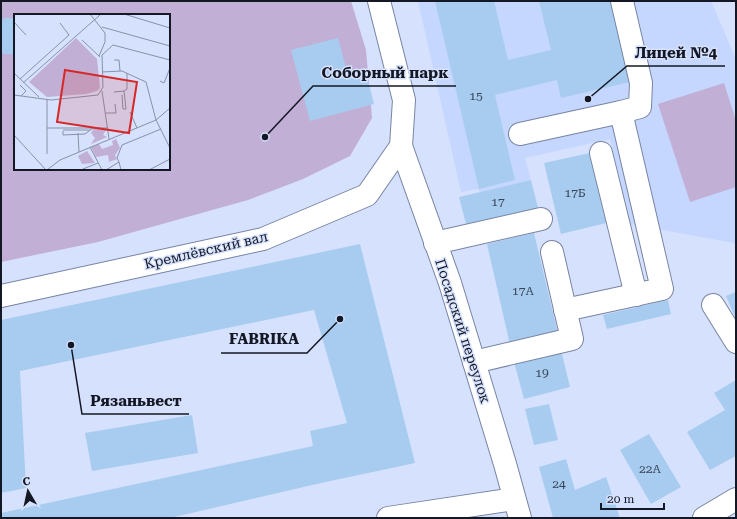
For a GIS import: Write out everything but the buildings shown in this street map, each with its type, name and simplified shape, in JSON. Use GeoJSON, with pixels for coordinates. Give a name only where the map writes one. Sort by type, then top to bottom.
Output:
{"type":"FeatureCollection","features":[{"type":"Feature","properties":{"kind":"main road"},"geometry":{"type":"LineString","coordinates":[[379,1],[404,100],[401,146]]}},
{"type":"Feature","properties":{"kind":"main road"},"geometry":{"type":"LineString","coordinates":[[520,134],[640,107],[641,82],[622,1]]}},
{"type":"Feature","properties":{"kind":"main road"},"geometry":{"type":"LineString","coordinates":[[565,310],[662,289],[620,112]]}},
{"type":"Feature","properties":{"kind":"main road","name":"Посадский переулок"},"geometry":{"type":"LineString","coordinates":[[401,146],[450,284],[517,508]]}},
{"type":"Feature","properties":{"kind":"main road","name":"Кремлёвский вал"},"geometry":{"type":"LineString","coordinates":[[1,296],[263,239],[367,195],[401,146]]}},
{"type":"Feature","properties":{"kind":"main road"},"geometry":{"type":"LineString","coordinates":[[601,153],[636,295]]}},
{"type":"Feature","properties":{"kind":"main road"},"geometry":{"type":"LineString","coordinates":[[435,243],[540,219]]}},
{"type":"Feature","properties":{"kind":"main road"},"geometry":{"type":"LineString","coordinates":[[474,362],[572,339],[552,252]]}},
{"type":"Feature","properties":{"kind":"main road"},"geometry":{"type":"LineString","coordinates":[[713,304],[736,342]]}},
{"type":"Feature","properties":{"kind":"main road"},"geometry":{"type":"LineString","coordinates":[[704,518],[736,499]]}},
{"type":"Feature","properties":{"kind":"main road"},"geometry":{"type":"LineString","coordinates":[[388,518],[517,508]]}},
{"type":"Feature","properties":{"kind":"shaded area"},"geometry":{"type":"Polygon","coordinates":[[[1,1],[351,1],[366,50],[372,118],[350,156],[303,179],[248,200],[98,242],[1,262],[1,1]]]}},
{"type":"Feature","properties":{"kind":"shaded area"},"geometry":{"type":"Polygon","coordinates":[[[418,1],[711,1],[736,59],[736,248],[734,243],[630,224],[610,139],[525,158],[531,180],[480,192],[478,189],[461,192],[418,1]]]}},
{"type":"Feature","properties":{"kind":"shaded area"},"geometry":{"type":"Polygon","coordinates":[[[724,83],[736,121],[736,187],[690,202],[658,104],[724,83]]]}},
{"type":"Feature","properties":{"kind":"place","name":"Лицей №4"},"geometry":{"type":"Point","coordinates":[588,99]}},
{"type":"Feature","properties":{"kind":"place","name":"Соборный парк"},"geometry":{"type":"Point","coordinates":[265,137]}},
{"type":"Feature","properties":{"kind":"place","name":"FABRIKA"},"geometry":{"type":"Point","coordinates":[340,319]}},
{"type":"Feature","properties":{"kind":"place","name":"Рязаньвест"},"geometry":{"type":"Point","coordinates":[71,345]}}]}
